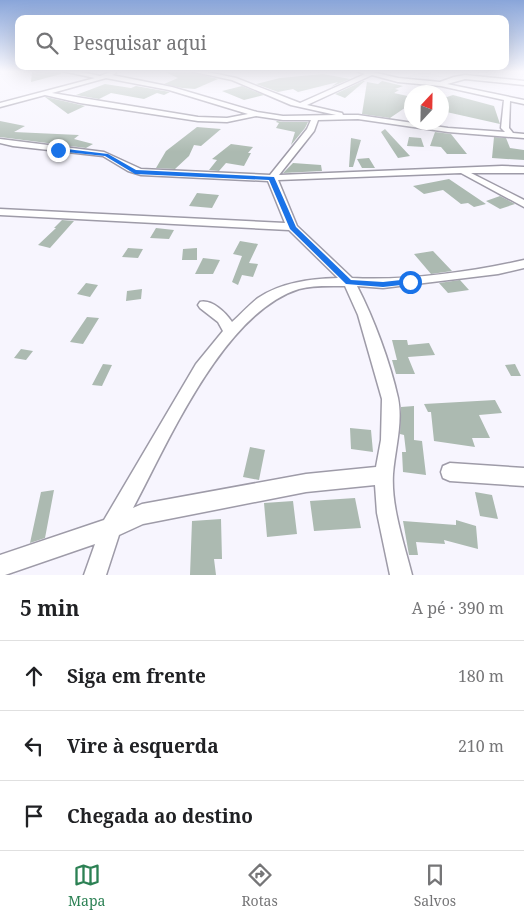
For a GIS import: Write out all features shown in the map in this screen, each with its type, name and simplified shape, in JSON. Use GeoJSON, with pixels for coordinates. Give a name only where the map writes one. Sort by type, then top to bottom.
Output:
{"type":"FeatureCollection","features":[{"type":"Feature","properties":{"kind":"street"},"geometry":{"type":"LineString","coordinates":[[0,105],[28,98]]}},
{"type":"Feature","properties":{"kind":"street"},"geometry":{"type":"LineString","coordinates":[[62,98],[197,120],[222,120],[256,114]]}},
{"type":"Feature","properties":{"kind":"street"},"geometry":{"type":"LineString","coordinates":[[203,98],[256,114],[289,119],[352,117]]}},
{"type":"Feature","properties":{"kind":"street"},"geometry":{"type":"LineString","coordinates":[[277,98],[300,106],[352,117],[448,130],[524,136]]}},
{"type":"Feature","properties":{"kind":"street"},"geometry":{"type":"LineString","coordinates":[[300,106],[318,98]]}},
{"type":"Feature","properties":{"kind":"street"},"geometry":{"type":"LineString","coordinates":[[502,98],[524,102]]}},
{"type":"Feature","properties":{"kind":"street"},"geometry":{"type":"LineString","coordinates":[[507,99],[505,128],[511,135]]}},
{"type":"Feature","properties":{"kind":"street"},"geometry":{"type":"LineString","coordinates":[[272,178],[311,129],[315,119]]}},
{"type":"Feature","properties":{"kind":"street"},"geometry":{"type":"LineString","coordinates":[[0,141],[30,147],[106,155],[135,172],[272,178],[524,170]]}},
{"type":"Feature","properties":{"kind":"street"},"geometry":{"type":"LineString","coordinates":[[462,172],[524,204]]}},
{"type":"Feature","properties":{"kind":"street"},"geometry":{"type":"LineString","coordinates":[[272,178],[292,227],[349,282],[365,315],[390,399],[390,440],[384,475],[388,513],[401,575]]}},
{"type":"Feature","properties":{"kind":"street"},"geometry":{"type":"LineString","coordinates":[[0,212],[292,227]]}},
{"type":"Feature","properties":{"kind":"street"},"geometry":{"type":"LineString","coordinates":[[95,575],[111,528],[201,368],[230,332],[264,301],[294,286],[349,282],[383,284],[498,270],[524,264]]}},
{"type":"Feature","properties":{"kind":"street"},"geometry":{"type":"LineString","coordinates":[[205,305],[223,319],[230,332]]}},
{"type":"Feature","properties":{"kind":"street"},"geometry":{"type":"LineString","coordinates":[[450,472],[524,477]]}},
{"type":"Feature","properties":{"kind":"street"},"geometry":{"type":"LineString","coordinates":[[0,566],[111,528],[142,514],[306,483],[384,475]]}},
{"type":"Feature","properties":{"kind":"building"},"geometry":{"type":"Polygon","coordinates":[[[46,98],[85,106],[68,114],[46,98]]]}},
{"type":"Feature","properties":{"kind":"building"},"geometry":{"type":"Polygon","coordinates":[[[365,98],[404,98],[404,108],[390,118],[362,114],[365,98]]]}},
{"type":"Feature","properties":{"kind":"building"},"geometry":{"type":"Polygon","coordinates":[[[449,98],[464,98],[494,106],[500,124],[449,113],[449,98]]]}},
{"type":"Feature","properties":{"kind":"building"},"geometry":{"type":"Polygon","coordinates":[[[0,121],[25,126],[14,132],[79,135],[74,139],[93,144],[86,148],[0,137],[0,121]]]}},
{"type":"Feature","properties":{"kind":"building"},"geometry":{"type":"Polygon","coordinates":[[[277,121],[308,122],[291,145],[295,132],[276,128],[279,123],[277,121]]]}},
{"type":"Feature","properties":{"kind":"building"},"geometry":{"type":"Polygon","coordinates":[[[197,127],[221,129],[201,146],[194,145],[189,156],[175,169],[156,168],[166,151],[197,127]]]}},
{"type":"Feature","properties":{"kind":"building"},"geometry":{"type":"Polygon","coordinates":[[[385,129],[410,156],[398,158],[381,132],[385,129]]]}},
{"type":"Feature","properties":{"kind":"building"},"geometry":{"type":"Polygon","coordinates":[[[435,132],[451,134],[467,154],[447,154],[441,147],[430,146],[435,132]]]}},
{"type":"Feature","properties":{"kind":"building"},"geometry":{"type":"Polygon","coordinates":[[[409,137],[421,138],[424,147],[407,146],[409,137]]]}},
{"type":"Feature","properties":{"kind":"building"},"geometry":{"type":"Polygon","coordinates":[[[494,137],[506,138],[510,148],[524,150],[524,160],[492,158],[494,137]]]}},
{"type":"Feature","properties":{"kind":"building"},"geometry":{"type":"Polygon","coordinates":[[[351,138],[361,140],[353,167],[349,167],[351,138]]]}},
{"type":"Feature","properties":{"kind":"building"},"geometry":{"type":"Polygon","coordinates":[[[231,144],[253,147],[248,153],[251,153],[244,166],[226,163],[219,171],[209,170],[217,160],[212,159],[231,144]]]}},
{"type":"Feature","properties":{"kind":"building"},"geometry":{"type":"Polygon","coordinates":[[[369,158],[375,168],[362,168],[357,159],[369,158]]]}},
{"type":"Feature","properties":{"kind":"building"},"geometry":{"type":"Polygon","coordinates":[[[293,163],[321,165],[322,171],[283,173],[293,163]]]}},
{"type":"Feature","properties":{"kind":"building"},"geometry":{"type":"Polygon","coordinates":[[[449,179],[486,204],[474,207],[468,203],[461,204],[443,190],[424,194],[413,186],[449,179]]]}},
{"type":"Feature","properties":{"kind":"building"},"geometry":{"type":"Polygon","coordinates":[[[197,193],[219,195],[212,208],[189,206],[197,193]]]}},
{"type":"Feature","properties":{"kind":"building"},"geometry":{"type":"Polygon","coordinates":[[[500,196],[515,204],[500,209],[486,201],[500,196]]]}},
{"type":"Feature","properties":{"kind":"building"},"geometry":{"type":"Polygon","coordinates":[[[62,220],[74,221],[50,248],[38,245],[56,228],[54,228],[62,220]]]}},
{"type":"Feature","properties":{"kind":"building"},"geometry":{"type":"Polygon","coordinates":[[[156,228],[174,230],[169,239],[150,238],[156,228]]]}},
{"type":"Feature","properties":{"kind":"building"},"geometry":{"type":"Polygon","coordinates":[[[240,241],[258,244],[249,263],[258,264],[253,277],[242,275],[238,285],[232,282],[242,256],[233,254],[240,241]]]}},
{"type":"Feature","properties":{"kind":"building"},"geometry":{"type":"Polygon","coordinates":[[[128,248],[143,249],[138,258],[122,257],[128,248]]]}},
{"type":"Feature","properties":{"kind":"building"},"geometry":{"type":"Polygon","coordinates":[[[197,248],[197,260],[182,260],[183,249],[197,248]]]}},
{"type":"Feature","properties":{"kind":"building"},"geometry":{"type":"Polygon","coordinates":[[[433,251],[452,271],[431,274],[414,254],[433,251]]]}},
{"type":"Feature","properties":{"kind":"building"},"geometry":{"type":"Polygon","coordinates":[[[203,258],[220,260],[213,274],[195,274],[203,258]]]}},
{"type":"Feature","properties":{"kind":"building"},"geometry":{"type":"Polygon","coordinates":[[[460,280],[469,290],[448,293],[439,283],[460,280]]]}},
{"type":"Feature","properties":{"kind":"building"},"geometry":{"type":"Polygon","coordinates":[[[86,283],[98,285],[90,297],[77,294],[86,283]]]}},
{"type":"Feature","properties":{"kind":"building"},"geometry":{"type":"Polygon","coordinates":[[[142,289],[141,299],[126,301],[127,291],[142,289]]]}},
{"type":"Feature","properties":{"kind":"building"},"geometry":{"type":"Polygon","coordinates":[[[87,317],[99,318],[83,344],[70,342],[87,317]]]}},
{"type":"Feature","properties":{"kind":"building"},"geometry":{"type":"Polygon","coordinates":[[[392,340],[407,340],[408,345],[429,343],[435,355],[408,357],[415,374],[396,374],[392,360],[397,360],[392,340]]]}},
{"type":"Feature","properties":{"kind":"building"},"geometry":{"type":"Polygon","coordinates":[[[21,349],[33,351],[26,360],[14,358],[21,349]]]}},
{"type":"Feature","properties":{"kind":"building"},"geometry":{"type":"Polygon","coordinates":[[[103,364],[112,365],[102,386],[92,385],[103,364]]]}},
{"type":"Feature","properties":{"kind":"building"},"geometry":{"type":"Polygon","coordinates":[[[515,364],[521,376],[511,376],[505,365],[515,364]]]}},
{"type":"Feature","properties":{"kind":"building"},"geometry":{"type":"Polygon","coordinates":[[[495,400],[502,413],[479,415],[490,438],[472,438],[475,447],[434,441],[431,412],[428,412],[424,404],[495,400]]]}},
{"type":"Feature","properties":{"kind":"building"},"geometry":{"type":"Polygon","coordinates":[[[414,406],[414,440],[422,441],[426,475],[403,472],[402,452],[406,452],[404,435],[400,434],[401,407],[414,406]]]}},
{"type":"Feature","properties":{"kind":"building"},"geometry":{"type":"Polygon","coordinates":[[[350,428],[371,430],[373,452],[351,449],[350,428]]]}},
{"type":"Feature","properties":{"kind":"building"},"geometry":{"type":"Polygon","coordinates":[[[250,447],[265,450],[259,480],[243,477],[250,447]]]}},
{"type":"Feature","properties":{"kind":"building"},"geometry":{"type":"Polygon","coordinates":[[[54,490],[45,538],[30,543],[41,492],[54,490]]]}},
{"type":"Feature","properties":{"kind":"building"},"geometry":{"type":"Polygon","coordinates":[[[475,492],[492,495],[498,519],[480,516],[475,492]]]}},
{"type":"Feature","properties":{"kind":"building"},"geometry":{"type":"Polygon","coordinates":[[[355,498],[361,528],[314,531],[310,501],[355,498]]]}},
{"type":"Feature","properties":{"kind":"building"},"geometry":{"type":"Polygon","coordinates":[[[293,501],[297,534],[267,537],[264,503],[293,501]]]}},
{"type":"Feature","properties":{"kind":"building"},"geometry":{"type":"Polygon","coordinates":[[[221,519],[222,559],[214,559],[216,575],[190,575],[192,521],[221,519]]]}},
{"type":"Feature","properties":{"kind":"building"},"geometry":{"type":"Polygon","coordinates":[[[456,520],[476,526],[478,549],[444,540],[445,544],[416,542],[418,555],[409,555],[403,521],[456,525],[456,520]]]}},
{"type":"Feature","properties":{"kind":"route"},"geometry":{"type":"LineString","coordinates":[[58,150],[106,155],[135,172],[272,178],[272,182],[292,227],[349,282],[383,284],[410,282]]}}]}
